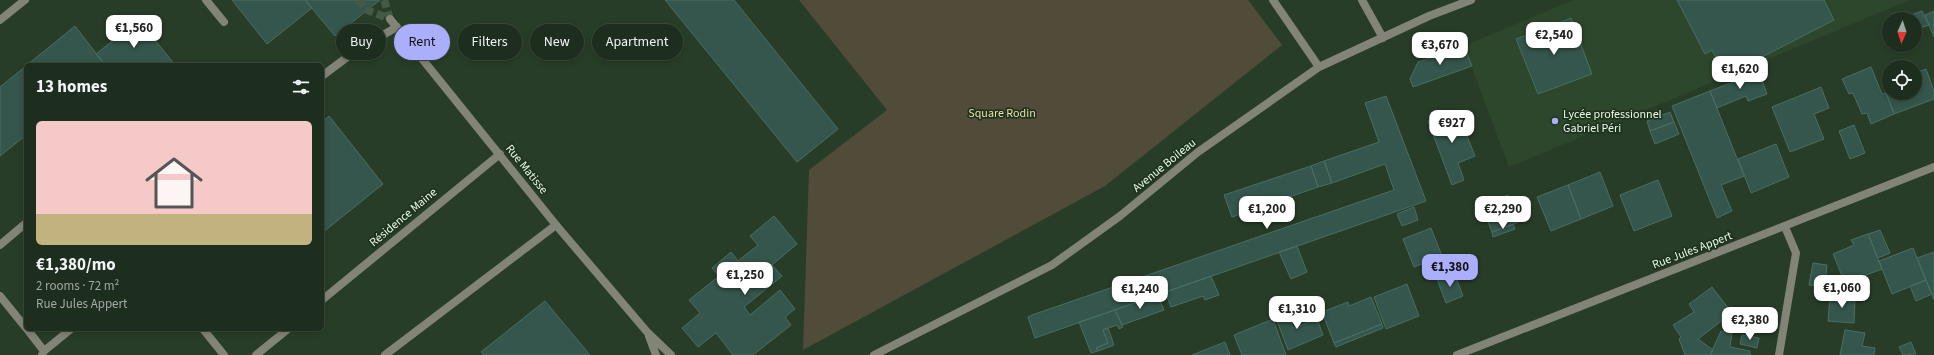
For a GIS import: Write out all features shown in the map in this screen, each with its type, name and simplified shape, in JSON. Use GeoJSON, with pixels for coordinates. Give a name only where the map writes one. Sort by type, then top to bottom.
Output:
{"type":"FeatureCollection","features":[{"type":"Feature","properties":{"kind":"street"},"geometry":{"type":"LineString","coordinates":[[0,20],[25,0]]}},
{"type":"Feature","properties":{"kind":"street"},"geometry":{"type":"LineString","coordinates":[[206,0],[224,22]]}},
{"type":"Feature","properties":{"kind":"street"},"geometry":{"type":"LineString","coordinates":[[1273,0],[1319,67]]}},
{"type":"Feature","properties":{"kind":"street"},"geometry":{"type":"LineString","coordinates":[[1362,0],[1383,38]]}},
{"type":"Feature","properties":{"kind":"street","name":"Avenue Boileau"},"geometry":{"type":"LineString","coordinates":[[874,355],[1052,265],[1120,216],[1198,152],[1319,67],[1429,16],[1471,0]]}},
{"type":"Feature","properties":{"kind":"street","name":"Rue Matisse"},"geometry":{"type":"LineString","coordinates":[[390,19],[394,24]]}},
{"type":"Feature","properties":{"kind":"street"},"geometry":{"type":"LineString","coordinates":[[324,74],[358,49],[394,29]]}},
{"type":"Feature","properties":{"kind":"street","name":"Rue Matisse"},"geometry":{"type":"LineString","coordinates":[[424,60],[556,225],[648,333]]}},
{"type":"Feature","properties":{"kind":"street","name":"Résidence Maine"},"geometry":{"type":"LineString","coordinates":[[324,298],[500,154]]}},
{"type":"Feature","properties":{"kind":"street","name":"Rue Jules Appert"},"geometry":{"type":"LineString","coordinates":[[1457,355],[1934,167]]}},
{"type":"Feature","properties":{"kind":"street"},"geometry":{"type":"LineString","coordinates":[[0,245],[24,225]]}},
{"type":"Feature","properties":{"kind":"street"},"geometry":{"type":"LineString","coordinates":[[385,355],[556,225]]}},
{"type":"Feature","properties":{"kind":"street"},"geometry":{"type":"LineString","coordinates":[[1779,355],[1796,253],[1785,227]]}},
{"type":"Feature","properties":{"kind":"street"},"geometry":{"type":"LineString","coordinates":[[0,296],[24,326]]}},
{"type":"Feature","properties":{"kind":"street"},"geometry":{"type":"LineString","coordinates":[[27,331],[43,353],[69,331]]}},
{"type":"Feature","properties":{"kind":"street"},"geometry":{"type":"LineString","coordinates":[[205,331],[224,355]]}},
{"type":"Feature","properties":{"kind":"street"},"geometry":{"type":"LineString","coordinates":[[256,355],[286,331]]}},
{"type":"Feature","properties":{"kind":"street"},"geometry":{"type":"LineString","coordinates":[[648,333],[656,355]]}},
{"type":"Feature","properties":{"kind":"street"},"geometry":{"type":"LineString","coordinates":[[648,333],[671,355]]}},
{"type":"Feature","properties":{"kind":"shaded area","name":"Lycée professionnel Gabriel Péri"},"geometry":{"type":"Polygon","coordinates":[[[1573,0],[1910,0],[1509,167],[1464,46],[1573,0]]]}},
{"type":"Feature","properties":{"kind":"green space","name":"Square Rodin"},"geometry":{"type":"Polygon","coordinates":[[[799,0],[1248,0],[1282,45],[1105,186],[803,350],[809,170],[887,110],[799,0]]]}},
{"type":"Feature","properties":{"kind":"building"},"geometry":{"type":"Polygon","coordinates":[[[232,0],[305,0],[312,8],[267,44],[232,0]]]}},
{"type":"Feature","properties":{"kind":"building"},"geometry":{"type":"Polygon","coordinates":[[[305,0],[380,0],[350,24],[336,24],[335,36],[305,0]]]}},
{"type":"Feature","properties":{"kind":"building"},"geometry":{"type":"Polygon","coordinates":[[[665,0],[734,0],[838,129],[797,162],[665,0]]]}},
{"type":"Feature","properties":{"kind":"building"},"geometry":{"type":"Polygon","coordinates":[[[1677,0],[1824,0],[1834,20],[1725,76],[1712,50],[1705,54],[1677,0]]]}},
{"type":"Feature","properties":{"kind":"building"},"geometry":{"type":"Polygon","coordinates":[[[1922,11],[1929,25],[1922,27],[1922,12],[1919,12],[1922,11]]]}},
{"type":"Feature","properties":{"kind":"building"},"geometry":{"type":"Polygon","coordinates":[[[1934,11],[1934,37],[1925,15],[1934,11]]]}},
{"type":"Feature","properties":{"kind":"building"},"geometry":{"type":"Polygon","coordinates":[[[1571,18],[1592,74],[1538,94],[1516,39],[1571,18]]]}},
{"type":"Feature","properties":{"kind":"building"},"geometry":{"type":"Polygon","coordinates":[[[139,20],[173,63],[103,63],[96,54],[139,20]]]}},
{"type":"Feature","properties":{"kind":"building"},"geometry":{"type":"Polygon","coordinates":[[[75,26],[103,63],[29,63],[75,26]]]}},
{"type":"Feature","properties":{"kind":"building"},"geometry":{"type":"Polygon","coordinates":[[[1464,46],[1472,66],[1413,87],[1410,79],[1418,62],[1464,46]]]}},
{"type":"Feature","properties":{"kind":"building"},"geometry":{"type":"Polygon","coordinates":[[[1871,67],[1882,94],[1882,100],[1889,100],[1894,114],[1871,124],[1867,113],[1862,114],[1853,93],[1849,94],[1842,79],[1871,67]]]}},
{"type":"Feature","properties":{"kind":"building"},"geometry":{"type":"Polygon","coordinates":[[[24,68],[24,137],[0,156],[0,87],[24,68]]]}},
{"type":"Feature","properties":{"kind":"building"},"geometry":{"type":"Polygon","coordinates":[[[1926,69],[1934,91],[1934,99],[1894,114],[1889,100],[1922,100],[1922,70],[1926,69]]]}},
{"type":"Feature","properties":{"kind":"building"},"geometry":{"type":"Polygon","coordinates":[[[1759,72],[1767,94],[1748,101],[1746,96],[1717,108],[1710,91],[1759,72]]]}},
{"type":"Feature","properties":{"kind":"building"},"geometry":{"type":"Polygon","coordinates":[[[1821,87],[1829,108],[1814,114],[1824,139],[1790,152],[1772,107],[1821,87]]]}},
{"type":"Feature","properties":{"kind":"building"},"geometry":{"type":"Polygon","coordinates":[[[1710,91],[1744,176],[1721,185],[1732,211],[1717,218],[1672,106],[1710,91]]]}},
{"type":"Feature","properties":{"kind":"building"},"geometry":{"type":"Polygon","coordinates":[[[1386,96],[1426,201],[1035,338],[1028,317],[1032,315],[1394,190],[1385,164],[1332,183],[1324,161],[1379,142],[1365,103],[1386,96]]]}},
{"type":"Feature","properties":{"kind":"building"},"geometry":{"type":"Polygon","coordinates":[[[1457,111],[1475,156],[1458,163],[1464,180],[1452,185],[1428,121],[1457,111]]]}},
{"type":"Feature","properties":{"kind":"building"},"geometry":{"type":"Polygon","coordinates":[[[1670,112],[1674,122],[1650,131],[1647,121],[1670,112]]]}},
{"type":"Feature","properties":{"kind":"building"},"geometry":{"type":"Polygon","coordinates":[[[329,116],[383,184],[324,231],[324,120],[329,116]]]}},
{"type":"Feature","properties":{"kind":"building"},"geometry":{"type":"Polygon","coordinates":[[[1674,122],[1679,134],[1655,144],[1650,131],[1674,122]]]}},
{"type":"Feature","properties":{"kind":"building"},"geometry":{"type":"Polygon","coordinates":[[[1854,125],[1865,153],[1850,159],[1839,131],[1854,125]]]}},
{"type":"Feature","properties":{"kind":"building"},"geometry":{"type":"Polygon","coordinates":[[[1776,144],[1789,177],[1751,193],[1738,159],[1776,144]]]}},
{"type":"Feature","properties":{"kind":"building"},"geometry":{"type":"Polygon","coordinates":[[[1324,161],[1332,183],[1318,187],[1311,166],[1324,161]]]}},
{"type":"Feature","properties":{"kind":"building"},"geometry":{"type":"Polygon","coordinates":[[[1311,166],[1318,187],[1232,217],[1224,195],[1311,166]]]}},
{"type":"Feature","properties":{"kind":"building"},"geometry":{"type":"Polygon","coordinates":[[[1600,172],[1613,206],[1581,219],[1568,185],[1600,172]]]}},
{"type":"Feature","properties":{"kind":"building"},"geometry":{"type":"Polygon","coordinates":[[[1658,180],[1672,216],[1634,231],[1620,195],[1658,180]]]}},
{"type":"Feature","properties":{"kind":"building"},"geometry":{"type":"Polygon","coordinates":[[[1568,185],[1581,219],[1551,231],[1537,197],[1568,185]]]}},
{"type":"Feature","properties":{"kind":"building"},"geometry":{"type":"Polygon","coordinates":[[[1508,195],[1519,222],[1492,232],[1481,205],[1508,195]]]}},
{"type":"Feature","properties":{"kind":"building"},"geometry":{"type":"Polygon","coordinates":[[[1414,207],[1418,220],[1402,226],[1397,214],[1414,207]]]}},
{"type":"Feature","properties":{"kind":"building"},"geometry":{"type":"Polygon","coordinates":[[[774,216],[797,244],[772,265],[782,276],[744,307],[750,315],[780,290],[795,309],[785,317],[791,325],[753,355],[733,355],[716,333],[698,347],[682,328],[700,313],[689,300],[719,276],[712,268],[731,252],[738,261],[758,245],[750,236],[774,216]]]}},
{"type":"Feature","properties":{"kind":"building"},"geometry":{"type":"Polygon","coordinates":[[[1513,224],[1515,229],[1493,237],[1492,232],[1513,224]]]}},
{"type":"Feature","properties":{"kind":"building"},"geometry":{"type":"Polygon","coordinates":[[[1431,228],[1442,256],[1414,267],[1403,239],[1431,228]]]}},
{"type":"Feature","properties":{"kind":"building"},"geometry":{"type":"Polygon","coordinates":[[[1880,230],[1890,253],[1878,258],[1868,234],[1880,230]]]}},
{"type":"Feature","properties":{"kind":"building"},"geometry":{"type":"Polygon","coordinates":[[[1868,234],[1882,269],[1845,283],[1833,254],[1854,245],[1851,240],[1868,234]]]}},
{"type":"Feature","properties":{"kind":"building"},"geometry":{"type":"Polygon","coordinates":[[[1297,246],[1307,272],[1291,279],[1279,252],[1297,246]]]}},
{"type":"Feature","properties":{"kind":"building"},"geometry":{"type":"Polygon","coordinates":[[[1913,248],[1926,280],[1892,294],[1879,261],[1913,248]]]}},
{"type":"Feature","properties":{"kind":"building"},"geometry":{"type":"Polygon","coordinates":[[[1934,252],[1934,300],[1917,258],[1934,252]]]}},
{"type":"Feature","properties":{"kind":"building"},"geometry":{"type":"Polygon","coordinates":[[[1813,263],[1827,265],[1825,287],[1821,286],[1820,290],[1815,290],[1816,286],[1809,285],[1813,263]]]}},
{"type":"Feature","properties":{"kind":"building"},"geometry":{"type":"Polygon","coordinates":[[[1454,273],[1463,296],[1446,303],[1437,279],[1454,273]]]}},
{"type":"Feature","properties":{"kind":"building"},"geometry":{"type":"Polygon","coordinates":[[[1211,276],[1219,295],[1205,300],[1203,296],[1171,307],[1165,292],[1211,276]]]}},
{"type":"Feature","properties":{"kind":"building"},"geometry":{"type":"Polygon","coordinates":[[[1926,280],[1932,294],[1916,301],[1910,286],[1926,280]]]}},
{"type":"Feature","properties":{"kind":"building"},"geometry":{"type":"Polygon","coordinates":[[[1407,284],[1419,316],[1386,329],[1374,297],[1407,284]]]}},
{"type":"Feature","properties":{"kind":"building"},"geometry":{"type":"Polygon","coordinates":[[[1712,287],[1732,313],[1698,339],[1713,350],[1710,355],[1685,355],[1679,339],[1681,337],[1673,325],[1694,312],[1689,304],[1712,287]]]}},
{"type":"Feature","properties":{"kind":"building"},"geometry":{"type":"Polygon","coordinates":[[[1157,295],[1164,310],[1122,325],[1115,310],[1157,295]]]}},
{"type":"Feature","properties":{"kind":"building"},"geometry":{"type":"Polygon","coordinates":[[[1830,295],[1855,297],[1854,323],[1828,321],[1830,295]]]}},
{"type":"Feature","properties":{"kind":"building"},"geometry":{"type":"Polygon","coordinates":[[[1371,297],[1382,324],[1334,343],[1322,312],[1348,302],[1349,306],[1371,297]]]}},
{"type":"Feature","properties":{"kind":"building"},"geometry":{"type":"Polygon","coordinates":[[[545,301],[590,355],[484,355],[481,352],[545,301]]]}},
{"type":"Feature","properties":{"kind":"building"},"geometry":{"type":"Polygon","coordinates":[[[1286,309],[1293,328],[1317,319],[1323,335],[1288,350],[1274,313],[1286,309]]]}},
{"type":"Feature","properties":{"kind":"building"},"geometry":{"type":"Polygon","coordinates":[[[1115,310],[1123,327],[1119,329],[1117,325],[1103,330],[1108,343],[1096,348],[1098,351],[1091,353],[1079,322],[1115,310]]]}},
{"type":"Feature","properties":{"kind":"building"},"geometry":{"type":"Polygon","coordinates":[[[1273,319],[1286,355],[1242,355],[1234,335],[1273,319]]]}},
{"type":"Feature","properties":{"kind":"building"},"geometry":{"type":"Polygon","coordinates":[[[1382,324],[1383,328],[1336,347],[1334,343],[1382,324]]]}},
{"type":"Feature","properties":{"kind":"building"},"geometry":{"type":"Polygon","coordinates":[[[1108,328],[1114,345],[1098,351],[1096,348],[1108,343],[1103,330],[1108,328]]]}},
{"type":"Feature","properties":{"kind":"building"},"geometry":{"type":"Polygon","coordinates":[[[1845,330],[1865,333],[1862,346],[1875,348],[1874,355],[1840,355],[1845,330]]]}},
{"type":"Feature","properties":{"kind":"building"},"geometry":{"type":"Polygon","coordinates":[[[1721,331],[1732,333],[1730,347],[1750,351],[1750,355],[1710,355],[1721,331]]]}},
{"type":"Feature","properties":{"kind":"building"},"geometry":{"type":"Polygon","coordinates":[[[1742,335],[1759,338],[1757,348],[1740,344],[1742,335]]]}},
{"type":"Feature","properties":{"kind":"building"},"geometry":{"type":"Polygon","coordinates":[[[1225,342],[1230,355],[1192,355],[1225,342]]]}},
{"type":"Feature","properties":{"kind":"building"},"geometry":{"type":"Polygon","coordinates":[[[1911,342],[1916,354],[1903,355],[1899,347],[1911,342]]]}},
{"type":"Feature","properties":{"kind":"tunnel"},"geometry":{"type":"LineString","coordinates":[[358,0],[367,10],[390,19]]}},
{"type":"Feature","properties":{"kind":"tunnel"},"geometry":{"type":"LineString","coordinates":[[384,0],[390,19]]}},
{"type":"Feature","properties":{"kind":"place","name":"Lycée professionnel Gabriel Péri"},"geometry":{"type":"Point","coordinates":[1555,121]}}]}
